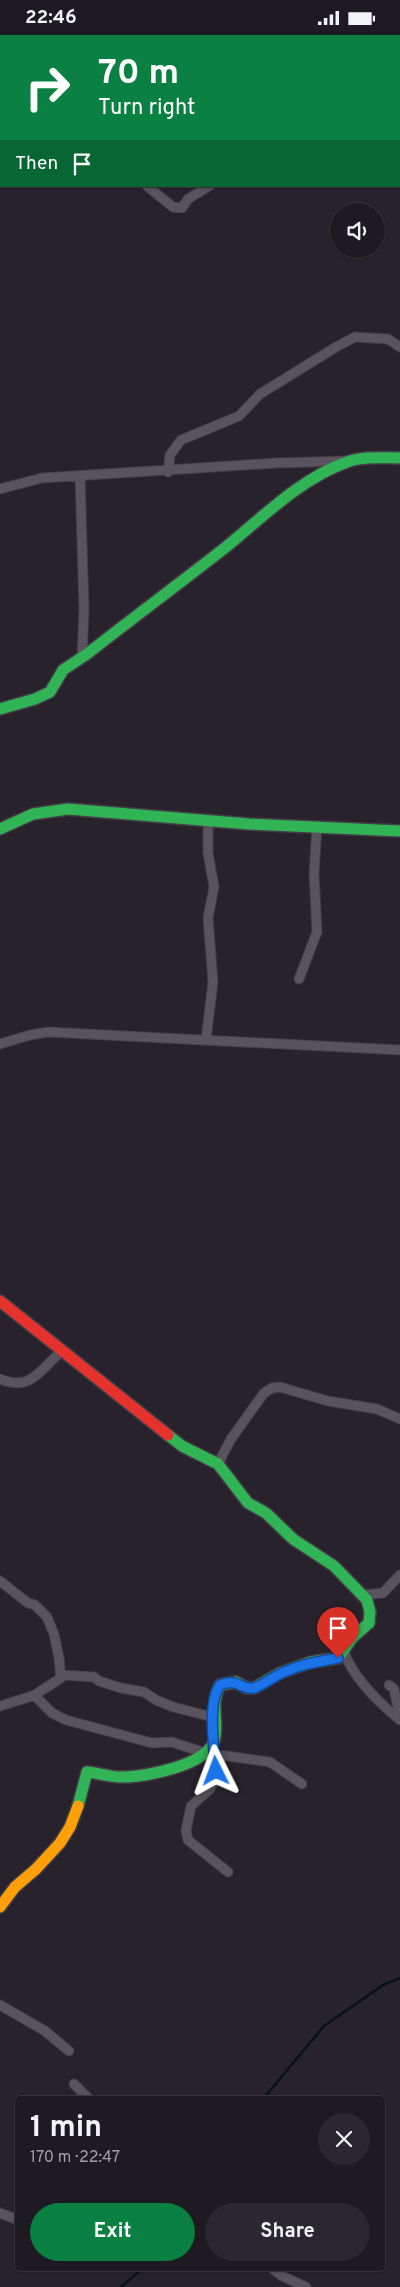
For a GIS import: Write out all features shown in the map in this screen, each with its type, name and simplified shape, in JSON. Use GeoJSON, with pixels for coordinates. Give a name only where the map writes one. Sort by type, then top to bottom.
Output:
{"type":"FeatureCollection","features":[{"type":"Feature","properties":{"kind":"street"},"geometry":{"type":"LineString","coordinates":[[148,187],[173,207],[182,208],[188,199],[207,187]]}},
{"type":"Feature","properties":{"kind":"street"},"geometry":{"type":"LineString","coordinates":[[168,472],[170,455],[181,440],[239,416],[260,394],[336,347],[355,337],[388,339],[400,347]]}},
{"type":"Feature","properties":{"kind":"street"},"geometry":{"type":"LineString","coordinates":[[0,489],[42,478],[168,472],[276,463],[400,458]]}},
{"type":"Feature","properties":{"kind":"street"},"geometry":{"type":"LineString","coordinates":[[0,709],[35,699],[50,692],[63,670],[82,658],[224,548],[293,491],[328,470],[349,461]]}},
{"type":"Feature","properties":{"kind":"street"},"geometry":{"type":"LineString","coordinates":[[80,476],[84,608],[82,658]]}},
{"type":"Feature","properties":{"kind":"street"},"geometry":{"type":"LineString","coordinates":[[0,829],[25,815],[53,809],[400,831]]}},
{"type":"Feature","properties":{"kind":"street"},"geometry":{"type":"LineString","coordinates":[[206,1039],[213,982],[208,918],[214,887],[208,853],[208,820]]}},
{"type":"Feature","properties":{"kind":"street"},"geometry":{"type":"LineString","coordinates":[[299,979],[317,931],[314,873],[317,826]]}},
{"type":"Feature","properties":{"kind":"street"},"geometry":{"type":"LineString","coordinates":[[0,1044],[48,1032],[400,1050]]}},
{"type":"Feature","properties":{"kind":"street"},"geometry":{"type":"LineString","coordinates":[[0,1301],[182,1446],[218,1464],[248,1503],[266,1513],[293,1539],[334,1566],[367,1601],[370,1612],[369,1623],[353,1637],[338,1658],[311,1662],[280,1673],[254,1687],[247,1688],[236,1682],[220,1685],[214,1695],[214,1739],[210,1754],[216,1771],[210,1789],[191,1806],[186,1831],[188,1840],[228,1872]]}},
{"type":"Feature","properties":{"kind":"street"},"geometry":{"type":"LineString","coordinates":[[0,1379],[21,1385],[33,1378],[62,1351]]}},
{"type":"Feature","properties":{"kind":"street"},"geometry":{"type":"LineString","coordinates":[[218,1464],[231,1439],[264,1393],[272,1388],[280,1387],[328,1401],[377,1409],[400,1419]]}},
{"type":"Feature","properties":{"kind":"street"},"geometry":{"type":"LineString","coordinates":[[362,1595],[383,1593],[400,1575]]}},
{"type":"Feature","properties":{"kind":"street"},"geometry":{"type":"LineString","coordinates":[[0,1581],[28,1603],[35,1605],[47,1617],[54,1634],[61,1675],[58,1682],[34,1696],[0,1706]]}},
{"type":"Feature","properties":{"kind":"street"},"geometry":{"type":"LineString","coordinates":[[344,1652],[350,1667],[384,1707],[400,1718]]}},
{"type":"Feature","properties":{"kind":"street"},"geometry":{"type":"LineString","coordinates":[[61,1675],[94,1677],[99,1681],[121,1688],[144,1692],[156,1700],[174,1707],[213,1717]]}},
{"type":"Feature","properties":{"kind":"street"},"geometry":{"type":"LineString","coordinates":[[389,1685],[394,1689],[400,1718]]}},
{"type":"Feature","properties":{"kind":"street"},"geometry":{"type":"LineString","coordinates":[[34,1696],[52,1713],[66,1720],[152,1743],[172,1741],[210,1754],[270,1762],[302,1784]]}},
{"type":"Feature","properties":{"kind":"street"},"geometry":{"type":"LineString","coordinates":[[0,1907],[9,1893],[26,1876],[35,1871],[52,1849],[59,1844],[78,1807],[87,1771],[123,1778],[152,1774],[210,1754]]}},
{"type":"Feature","properties":{"kind":"street"},"geometry":{"type":"LineString","coordinates":[[0,2005],[45,2031],[70,2051]]}},
{"type":"Feature","properties":{"kind":"street"},"geometry":{"type":"LineString","coordinates":[[74,2083],[86,2096]]}},
{"type":"Feature","properties":{"kind":"street"},"geometry":{"type":"LineString","coordinates":[[0,2213],[15,2219]]}},
{"type":"Feature","properties":{"kind":"street"},"geometry":{"type":"LineString","coordinates":[[276,2271],[306,2287]]}},
{"type":"Feature","properties":{"kind":"waterway"},"geometry":{"type":"LineString","coordinates":[[266,2096],[324,2026],[383,1985],[400,1978]]}},
{"type":"Feature","properties":{"kind":"waterway"},"geometry":{"type":"LineString","coordinates":[[121,2287],[140,2271]]}},
{"type":"Feature","properties":{"kind":"traffic: fast"},"geometry":{"type":"LineString","coordinates":[[0,709],[35,699],[50,692],[63,670],[87,654],[226,547],[298,488],[330,469],[353,460],[400,458]]}},
{"type":"Feature","properties":{"kind":"traffic: fast"},"geometry":{"type":"LineString","coordinates":[[0,829],[33,814],[68,809],[249,824],[400,831]]}},
{"type":"Feature","properties":{"kind":"traffic: fast"},"geometry":{"type":"LineString","coordinates":[[78,1806],[87,1772],[117,1777],[144,1775],[187,1763],[209,1750],[216,1734],[215,1700],[220,1685],[236,1682],[247,1688],[254,1688],[280,1673],[311,1662],[338,1658],[353,1637],[369,1623],[370,1612],[367,1600],[334,1566],[293,1539],[266,1513],[248,1503],[218,1464],[182,1446],[168,1435]]}},
{"type":"Feature","properties":{"kind":"traffic: slow"},"geometry":{"type":"LineString","coordinates":[[0,1907],[15,1887],[36,1869],[60,1843],[70,1827],[78,1806]]}},
{"type":"Feature","properties":{"kind":"traffic: jam"},"geometry":{"type":"LineString","coordinates":[[0,1301],[168,1435]]}},
{"type":"Feature","properties":{"kind":"route"},"geometry":{"type":"LineString","coordinates":[[216,1771],[213,1708],[214,1695],[220,1685],[236,1682],[247,1688],[254,1687],[280,1673],[311,1662],[338,1658]]}}]}
